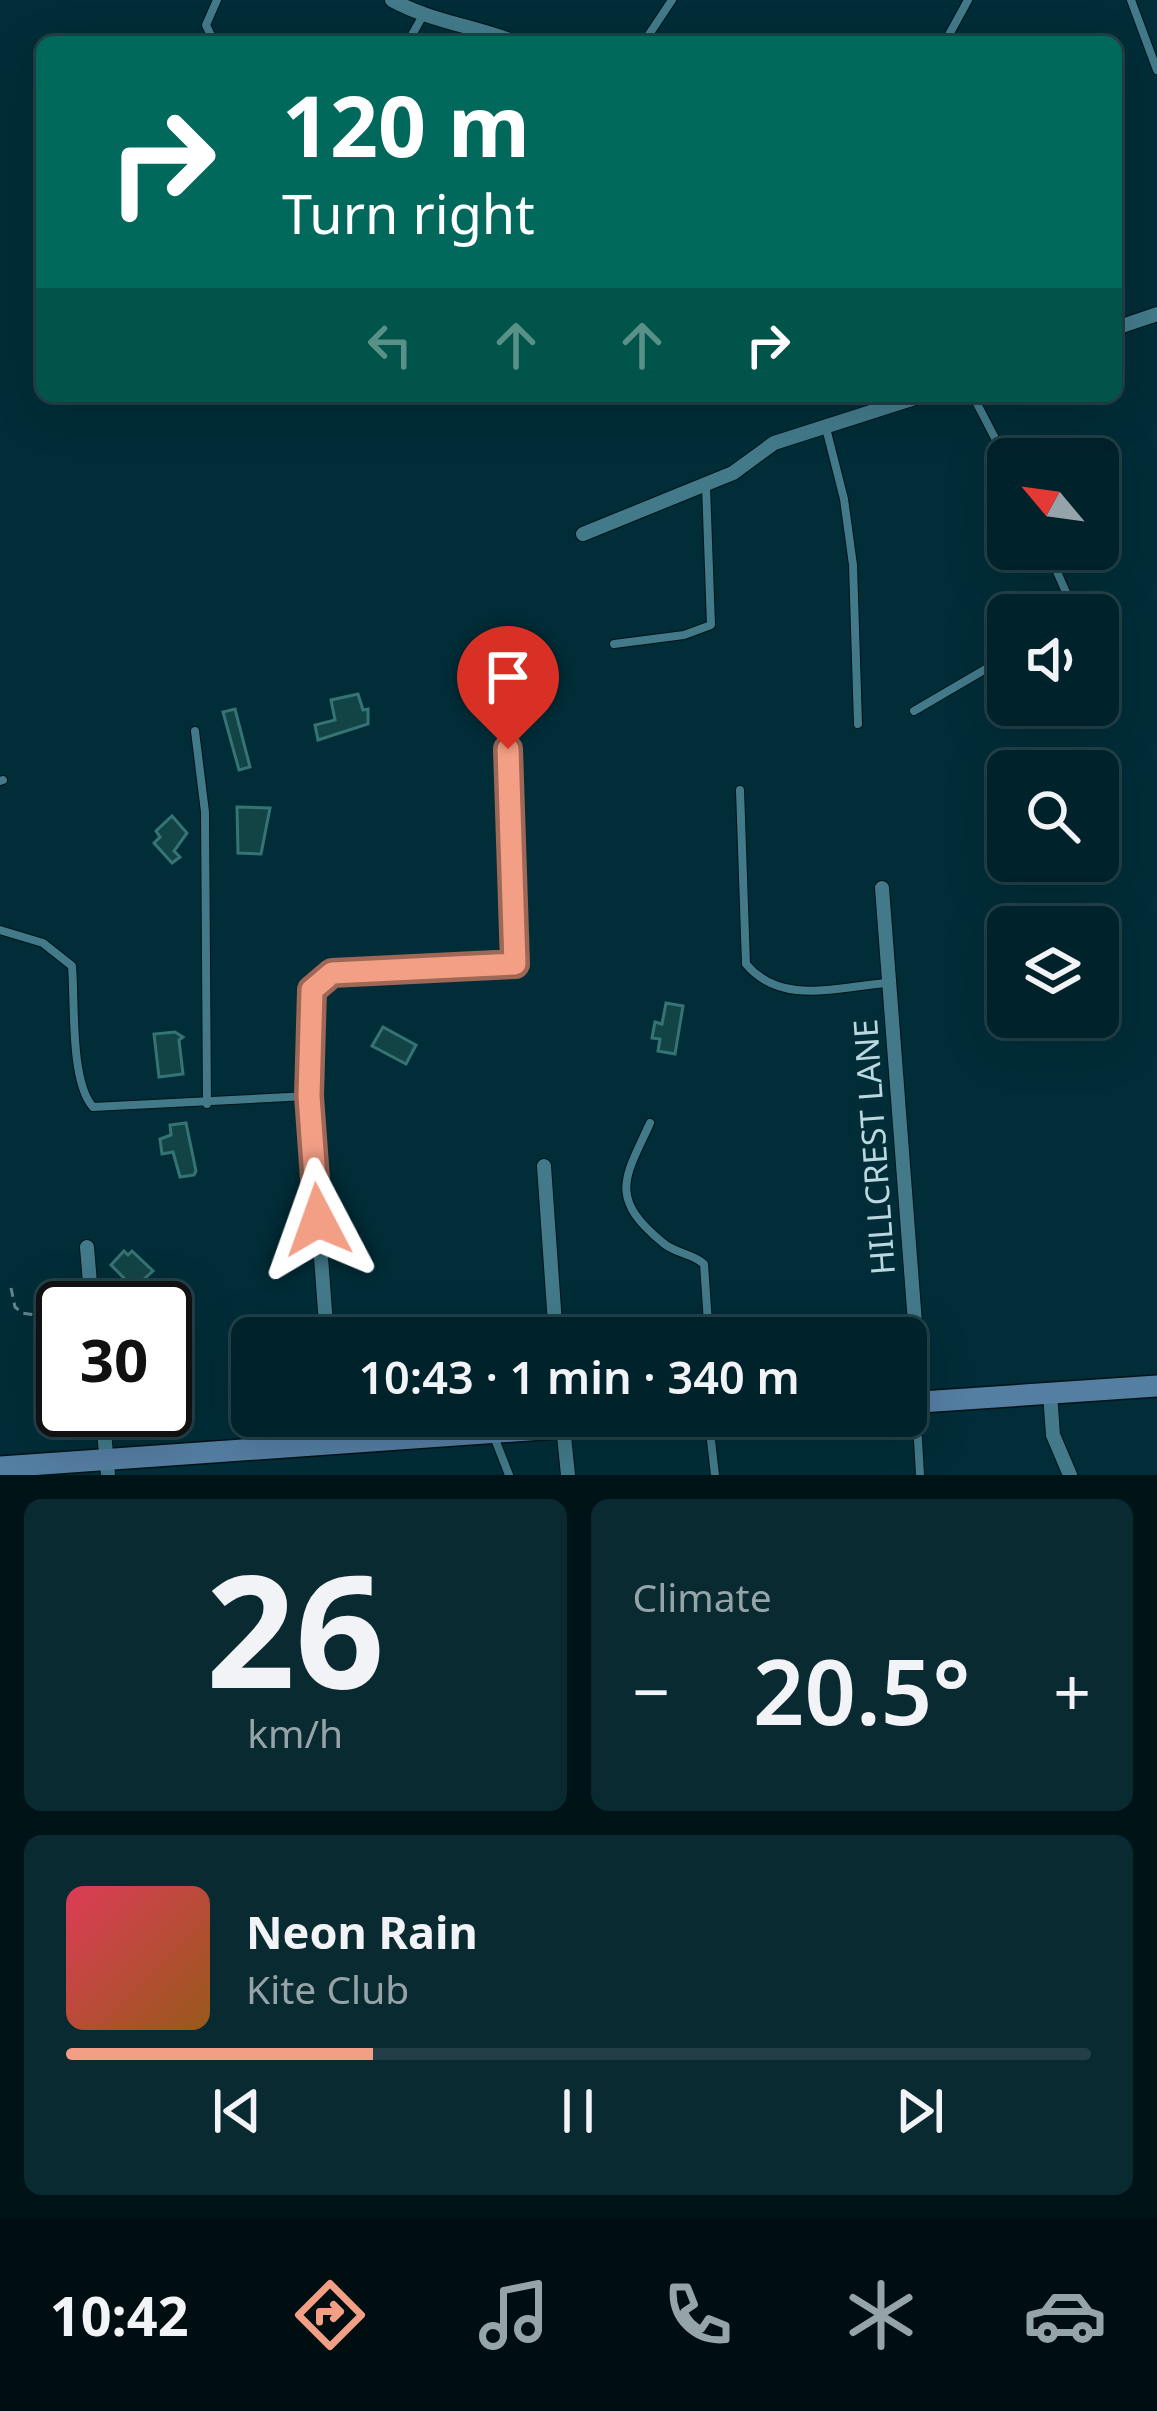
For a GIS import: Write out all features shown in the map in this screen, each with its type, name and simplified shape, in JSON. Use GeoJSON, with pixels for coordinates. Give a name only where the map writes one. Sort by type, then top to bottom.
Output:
{"type":"FeatureCollection","features":[{"type":"Feature","properties":{"kind":"main road"},"geometry":{"type":"LineString","coordinates":[[927,1401],[1157,1386]]}},
{"type":"Feature","properties":{"kind":"main road"},"geometry":{"type":"LineString","coordinates":[[0,1468],[108,1467],[427,1437]]}},
{"type":"Feature","properties":{"kind":"street"},"geometry":{"type":"LineString","coordinates":[[392,0],[422,17],[452,20],[498,36]]}},
{"type":"Feature","properties":{"kind":"street"},"geometry":{"type":"LineString","coordinates":[[1122,326],[1157,314]]}},
{"type":"Feature","properties":{"kind":"street"},"geometry":{"type":"LineString","coordinates":[[583,534],[733,473],[774,443],[903,402]]}},
{"type":"Feature","properties":{"kind":"street","name":"HILLCREST LANE"},"geometry":{"type":"LineString","coordinates":[[882,888],[909,1317]]}},
{"type":"Feature","properties":{"kind":"street"},"geometry":{"type":"LineString","coordinates":[[312,990],[309,1096],[325,1317]]}},
{"type":"Feature","properties":{"kind":"street"},"geometry":{"type":"LineString","coordinates":[[544,1166],[555,1317]]}},
{"type":"Feature","properties":{"kind":"street"},"geometry":{"type":"LineString","coordinates":[[87,1247],[90,1281]]}},
{"type":"Feature","properties":{"kind":"street"},"geometry":{"type":"LineString","coordinates":[[1050,1393],[1053,1436],[1070,1475]]}},
{"type":"Feature","properties":{"kind":"street"},"geometry":{"type":"LineString","coordinates":[[105,1437],[108,1467]]}},
{"type":"Feature","properties":{"kind":"street"},"geometry":{"type":"LineString","coordinates":[[334,1437],[335,1444]]}},
{"type":"Feature","properties":{"kind":"street"},"geometry":{"type":"LineString","coordinates":[[564,1437],[568,1475]]}},
{"type":"Feature","properties":{"kind":"lane"},"geometry":{"type":"LineString","coordinates":[[211,36],[206,25],[217,0]]}},
{"type":"Feature","properties":{"kind":"lane"},"geometry":{"type":"LineString","coordinates":[[648,36],[672,0]]}},
{"type":"Feature","properties":{"kind":"lane"},"geometry":{"type":"LineString","coordinates":[[948,36],[968,0]]}},
{"type":"Feature","properties":{"kind":"lane"},"geometry":{"type":"LineString","coordinates":[[1131,0],[1157,70]]}},
{"type":"Feature","properties":{"kind":"lane"},"geometry":{"type":"LineString","coordinates":[[411,36],[422,17]]}},
{"type":"Feature","properties":{"kind":"lane"},"geometry":{"type":"LineString","coordinates":[[976,402],[995,438]]}},
{"type":"Feature","properties":{"kind":"lane"},"geometry":{"type":"LineString","coordinates":[[826,428],[833,474],[844,499],[853,565],[858,724]]}},
{"type":"Feature","properties":{"kind":"lane"},"geometry":{"type":"LineString","coordinates":[[614,644],[684,635],[710,625],[706,484]]}},
{"type":"Feature","properties":{"kind":"lane"},"geometry":{"type":"LineString","coordinates":[[914,711],[987,668]]}},
{"type":"Feature","properties":{"kind":"lane"},"geometry":{"type":"LineString","coordinates":[[196,731],[205,812],[207,1104]]}},
{"type":"Feature","properties":{"kind":"lane"},"geometry":{"type":"LineString","coordinates":[[312,990],[332,973],[515,964],[508,749]]}},
{"type":"Feature","properties":{"kind":"lane"},"geometry":{"type":"LineString","coordinates":[[740,790],[746,964],[761,982],[784,992],[889,983]]}},
{"type":"Feature","properties":{"kind":"lane"},"geometry":{"type":"LineString","coordinates":[[0,930],[43,943],[72,966],[79,1070],[84,1097],[93,1107],[309,1096]]}},
{"type":"Feature","properties":{"kind":"lane"},"geometry":{"type":"LineString","coordinates":[[650,1124],[624,1174],[628,1202],[660,1242],[704,1264],[708,1317]]}},
{"type":"Feature","properties":{"kind":"lane"},"geometry":{"type":"LineString","coordinates":[[494,1437],[509,1475]]}},
{"type":"Feature","properties":{"kind":"lane"},"geometry":{"type":"LineString","coordinates":[[712,1437],[715,1475]]}},
{"type":"Feature","properties":{"kind":"lane"},"geometry":{"type":"LineString","coordinates":[[917,1437],[920,1475]]}},
{"type":"Feature","properties":{"kind":"path"},"geometry":{"type":"LineString","coordinates":[[11,1288],[15,1306],[22,1313],[36,1315]]}},
{"type":"Feature","properties":{"kind":"building"},"geometry":{"type":"Polygon","coordinates":[[[358,694],[363,710],[368,709],[368,724],[318,740],[315,725],[335,720],[331,700],[358,694]]]}},
{"type":"Feature","properties":{"kind":"building"},"geometry":{"type":"Polygon","coordinates":[[[235,709],[250,767],[239,770],[223,712],[235,709]]]}},
{"type":"Feature","properties":{"kind":"building"},"geometry":{"type":"Polygon","coordinates":[[[237,807],[270,808],[261,854],[238,853],[237,807]]]}},
{"type":"Feature","properties":{"kind":"building"},"geometry":{"type":"Polygon","coordinates":[[[172,816],[187,833],[174,851],[180,857],[172,863],[154,843],[160,837],[156,831],[172,816]]]}},
{"type":"Feature","properties":{"kind":"building"},"geometry":{"type":"Polygon","coordinates":[[[666,1003],[683,1006],[675,1054],[658,1051],[660,1039],[652,1038],[655,1022],[662,1024],[666,1003]]]}},
{"type":"Feature","properties":{"kind":"building"},"geometry":{"type":"Polygon","coordinates":[[[383,1027],[416,1045],[406,1064],[372,1046],[383,1027]]]}},
{"type":"Feature","properties":{"kind":"building"},"geometry":{"type":"Polygon","coordinates":[[[175,1032],[183,1037],[179,1040],[183,1074],[159,1077],[154,1034],[175,1032]]]}},
{"type":"Feature","properties":{"kind":"building"},"geometry":{"type":"Polygon","coordinates":[[[186,1123],[196,1171],[180,1177],[173,1152],[162,1154],[160,1139],[171,1135],[170,1125],[186,1123]]]}},
{"type":"Feature","properties":{"kind":"building"},"geometry":{"type":"Polygon","coordinates":[[[124,1251],[128,1255],[132,1251],[153,1271],[142,1281],[127,1281],[111,1265],[124,1251]]]}},
{"type":"Feature","properties":{"kind":"route"},"geometry":{"type":"LineString","coordinates":[[318,1220],[309,1096],[312,990],[332,973],[515,964],[508,749]]}}]}
